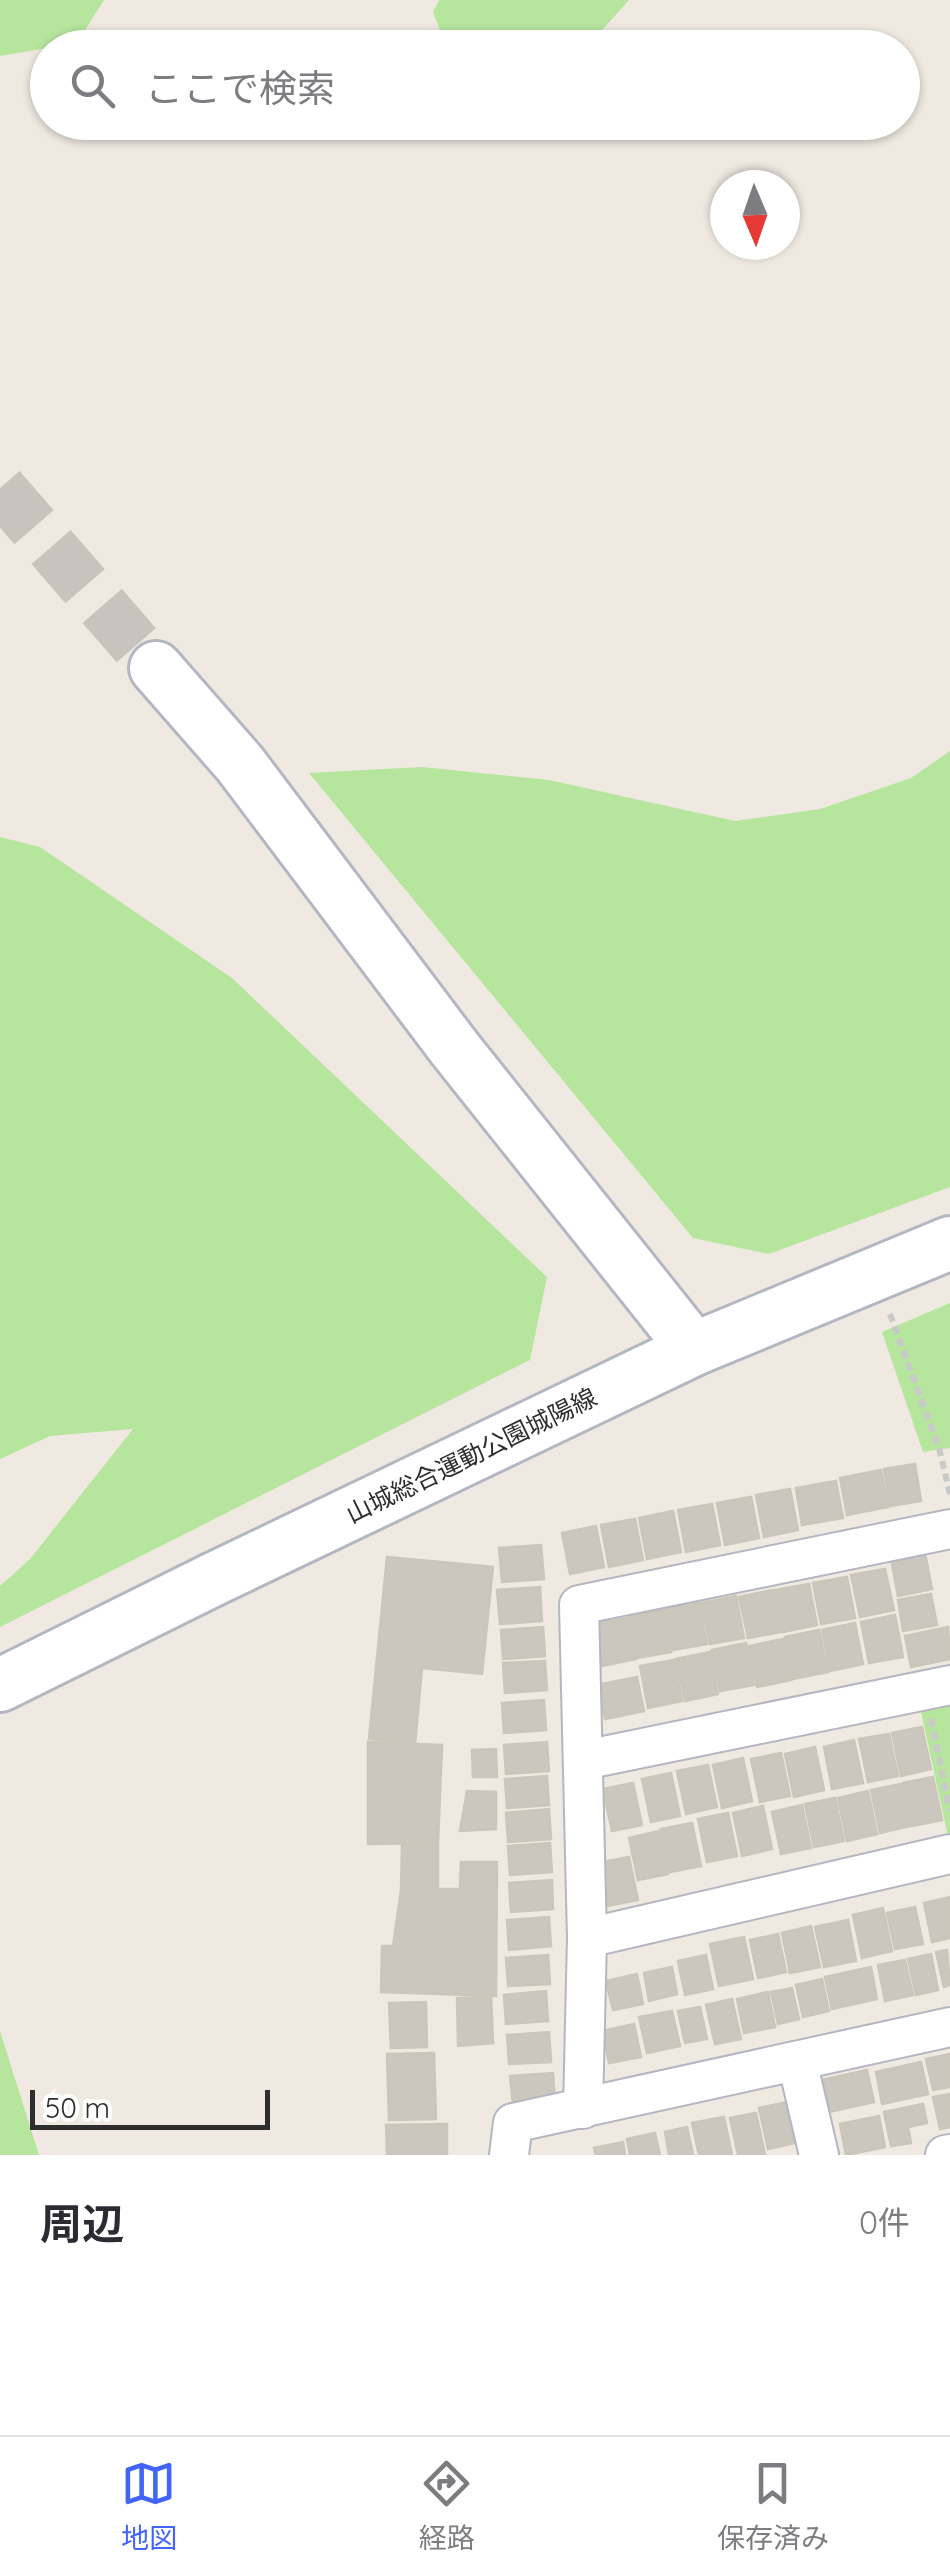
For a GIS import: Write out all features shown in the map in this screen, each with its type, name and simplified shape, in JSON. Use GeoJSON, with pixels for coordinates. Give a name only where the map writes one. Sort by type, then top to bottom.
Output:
{"type":"FeatureCollection","features":[{"type":"Feature","properties":{"kind":"main road"},"geometry":{"type":"LineString","coordinates":[[156,668],[251,779],[455,1049],[694,1349]]}},
{"type":"Feature","properties":{"kind":"main road","name":"山城総合運動公園城陽線"},"geometry":{"type":"LineString","coordinates":[[0,1686],[694,1349],[950,1243]]}},
{"type":"Feature","properties":{"kind":"street"},"geometry":{"type":"LineString","coordinates":[[583,2109],[587,1938],[579,1605],[950,1530]]}},
{"type":"Feature","properties":{"kind":"street"},"geometry":{"type":"LineString","coordinates":[[584,1760],[938,1688]]}},
{"type":"Feature","properties":{"kind":"street"},"geometry":{"type":"LineString","coordinates":[[587,1938],[950,1854]]}},
{"type":"Feature","properties":{"kind":"street"},"geometry":{"type":"LineString","coordinates":[[509,2155],[514,2123],[950,2026]]}},
{"type":"Feature","properties":{"kind":"street"},"geometry":{"type":"LineString","coordinates":[[797,2061],[820,2155]]}},
{"type":"Feature","properties":{"kind":"path"},"geometry":{"type":"LineString","coordinates":[[890,1314],[939,1448],[950,1494]]}},
{"type":"Feature","properties":{"kind":"path"},"geometry":{"type":"LineString","coordinates":[[939,1448],[950,1447]]}},
{"type":"Feature","properties":{"kind":"path"},"geometry":{"type":"LineString","coordinates":[[938,1688],[950,1811]]}},
{"type":"Feature","properties":{"kind":"green space"},"geometry":{"type":"Polygon","coordinates":[[[0,0],[104,0],[85,30],[30,30],[30,51],[0,56],[0,0]]]}},
{"type":"Feature","properties":{"kind":"green space"},"geometry":{"type":"Polygon","coordinates":[[[439,0],[629,0],[602,30],[440,30],[433,12],[439,0]]]}},
{"type":"Feature","properties":{"kind":"green space"},"geometry":{"type":"Polygon","coordinates":[[[950,751],[950,1187],[769,1254],[693,1238],[309,773],[422,767],[549,780],[735,821],[820,809],[911,778],[950,751]]]}},
{"type":"Feature","properties":{"kind":"green space"},"geometry":{"type":"Polygon","coordinates":[[[0,837],[40,847],[232,978],[547,1277],[530,1360],[0,1627],[0,1586],[30,1559],[133,1429],[50,1436],[0,1459],[0,837]]]}},
{"type":"Feature","properties":{"kind":"green space"},"geometry":{"type":"Polygon","coordinates":[[[950,1303],[950,1448],[923,1452],[882,1332],[950,1303]]]}},
{"type":"Feature","properties":{"kind":"green space"},"geometry":{"type":"Polygon","coordinates":[[[950,1696],[950,1841],[949,1841],[919,1702],[950,1696]]]}},
{"type":"Feature","properties":{"kind":"green space"},"geometry":{"type":"Polygon","coordinates":[[[0,2031],[39,2155],[0,2155],[0,2031]]]}},
{"type":"Feature","properties":{"kind":"building"},"geometry":{"type":"Polygon","coordinates":[[[915,1464],[921,1501],[890,1506],[884,1469],[915,1464]]]}},
{"type":"Feature","properties":{"kind":"building"},"geometry":{"type":"Polygon","coordinates":[[[881,1470],[888,1507],[847,1515],[840,1478],[881,1470]]]}},
{"type":"Feature","properties":{"kind":"building"},"geometry":{"type":"Polygon","coordinates":[[[836,1481],[843,1518],[802,1525],[796,1488],[836,1481]]]}},
{"type":"Feature","properties":{"kind":"building"},"geometry":{"type":"Polygon","coordinates":[[[790,1489],[798,1530],[764,1537],[756,1495],[790,1489]]]}},
{"type":"Feature","properties":{"kind":"building"},"geometry":{"type":"Polygon","coordinates":[[[751,1497],[759,1538],[725,1545],[717,1503],[751,1497]]]}},
{"type":"Feature","properties":{"kind":"building"},"geometry":{"type":"Polygon","coordinates":[[[712,1504],[720,1545],[686,1552],[678,1510],[712,1504]]]}},
{"type":"Feature","properties":{"kind":"building"},"geometry":{"type":"Polygon","coordinates":[[[673,1511],[681,1552],[647,1559],[639,1518],[673,1511]]]}},
{"type":"Feature","properties":{"kind":"building"},"geometry":{"type":"Polygon","coordinates":[[[635,1519],[643,1560],[609,1567],[601,1525],[635,1519]]]}},
{"type":"Feature","properties":{"kind":"building"},"geometry":{"type":"Polygon","coordinates":[[[596,1526],[604,1567],[570,1574],[562,1533],[596,1526]]]}},
{"type":"Feature","properties":{"kind":"building"},"geometry":{"type":"Polygon","coordinates":[[[541,1545],[544,1579],[502,1582],[499,1548],[541,1545]]]}},
{"type":"Feature","properties":{"kind":"building"},"geometry":{"type":"Polygon","coordinates":[[[924,1548],[932,1589],[898,1596],[890,1554],[924,1548]]]}},
{"type":"Feature","properties":{"kind":"building"},"geometry":{"type":"Polygon","coordinates":[[[387,1557],[493,1567],[482,1674],[422,1668],[415,1744],[369,1739],[387,1557]]]}},
{"type":"Feature","properties":{"kind":"building"},"geometry":{"type":"Polygon","coordinates":[[[885,1569],[894,1610],[860,1617],[851,1575],[885,1569]]]}},
{"type":"Feature","properties":{"kind":"building"},"geometry":{"type":"Polygon","coordinates":[[[847,1577],[855,1618],[821,1624],[813,1583],[847,1577]]]}},
{"type":"Feature","properties":{"kind":"building"},"geometry":{"type":"Polygon","coordinates":[[[809,1584],[817,1625],[783,1632],[775,1590],[809,1584]]]}},
{"type":"Feature","properties":{"kind":"building"},"geometry":{"type":"Polygon","coordinates":[[[540,1587],[542,1621],[500,1624],[497,1590],[540,1587]]]}},
{"type":"Feature","properties":{"kind":"building"},"geometry":{"type":"Polygon","coordinates":[[[773,1590],[781,1632],[748,1638],[739,1597],[773,1590]]]}},
{"type":"Feature","properties":{"kind":"building"},"geometry":{"type":"Polygon","coordinates":[[[931,1594],[937,1625],[903,1631],[898,1600],[931,1594]]]}},
{"type":"Feature","properties":{"kind":"building"},"geometry":{"type":"Polygon","coordinates":[[[736,1596],[744,1638],[710,1644],[701,1603],[736,1596]]]}},
{"type":"Feature","properties":{"kind":"building"},"geometry":{"type":"Polygon","coordinates":[[[699,1603],[707,1644],[673,1650],[665,1609],[699,1603]]]}},
{"type":"Feature","properties":{"kind":"building"},"geometry":{"type":"Polygon","coordinates":[[[663,1610],[671,1652],[637,1658],[629,1617],[663,1610]]]}},
{"type":"Feature","properties":{"kind":"building"},"geometry":{"type":"Polygon","coordinates":[[[895,1615],[903,1657],[869,1663],[861,1622],[895,1615]]]}},
{"type":"Feature","properties":{"kind":"building"},"geometry":{"type":"Polygon","coordinates":[[[628,1618],[636,1659],[602,1666],[594,1624],[628,1618]]]}},
{"type":"Feature","properties":{"kind":"building"},"geometry":{"type":"Polygon","coordinates":[[[855,1623],[863,1664],[830,1671],[822,1630],[855,1623]]]}},
{"type":"Feature","properties":{"kind":"building"},"geometry":{"type":"Polygon","coordinates":[[[543,1627],[545,1656],[503,1659],[501,1630],[543,1627]]]}},
{"type":"Feature","properties":{"kind":"building"},"geometry":{"type":"Polygon","coordinates":[[[948,1627],[950,1659],[911,1667],[905,1636],[948,1627]]]}},
{"type":"Feature","properties":{"kind":"building"},"geometry":{"type":"Polygon","coordinates":[[[819,1630],[828,1672],[793,1679],[785,1637],[819,1630]]]}},
{"type":"Feature","properties":{"kind":"building"},"geometry":{"type":"Polygon","coordinates":[[[783,1639],[791,1680],[757,1687],[749,1646],[783,1639]]]}},
{"type":"Feature","properties":{"kind":"building"},"geometry":{"type":"Polygon","coordinates":[[[746,1643],[754,1685],[720,1691],[712,1650],[746,1643]]]}},
{"type":"Feature","properties":{"kind":"building"},"geometry":{"type":"Polygon","coordinates":[[[710,1652],[718,1694],[685,1701],[676,1659],[710,1652]]]}},
{"type":"Feature","properties":{"kind":"building"},"geometry":{"type":"Polygon","coordinates":[[[674,1660],[682,1701],[648,1708],[640,1666],[674,1660]]]}},
{"type":"Feature","properties":{"kind":"building"},"geometry":{"type":"Polygon","coordinates":[[[545,1661],[547,1690],[505,1693],[503,1663],[545,1661]]]}},
{"type":"Feature","properties":{"kind":"building"},"geometry":{"type":"Polygon","coordinates":[[[637,1677],[644,1711],[605,1719],[597,1685],[637,1677]]]}},
{"type":"Feature","properties":{"kind":"building"},"geometry":{"type":"Polygon","coordinates":[[[544,1700],[546,1730],[504,1733],[502,1703],[544,1700]]]}},
{"type":"Feature","properties":{"kind":"building"},"geometry":{"type":"Polygon","coordinates":[[[922,1727],[931,1769],[901,1776],[892,1733],[922,1727]]]}},
{"type":"Feature","properties":{"kind":"building"},"geometry":{"type":"Polygon","coordinates":[[[889,1734],[898,1776],[868,1782],[859,1739],[889,1734]]]}},
{"type":"Feature","properties":{"kind":"building"},"geometry":{"type":"Polygon","coordinates":[[[854,1740],[863,1783],[832,1789],[824,1747],[854,1740]]]}},
{"type":"Feature","properties":{"kind":"building"},"geometry":{"type":"Polygon","coordinates":[[[368,1742],[442,1745],[438,1843],[368,1844],[368,1742]]]}},
{"type":"Feature","properties":{"kind":"building"},"geometry":{"type":"Polygon","coordinates":[[[547,1742],[549,1771],[506,1774],[504,1745],[547,1742]]]}},
{"type":"Feature","properties":{"kind":"building"},"geometry":{"type":"Polygon","coordinates":[[[815,1747],[824,1790],[794,1797],[785,1754],[815,1747]]]}},
{"type":"Feature","properties":{"kind":"building"},"geometry":{"type":"Polygon","coordinates":[[[496,1749],[497,1777],[473,1777],[472,1750],[496,1749]]]}},
{"type":"Feature","properties":{"kind":"building"},"geometry":{"type":"Polygon","coordinates":[[[781,1753],[790,1796],[760,1802],[751,1759],[781,1753]]]}},
{"type":"Feature","properties":{"kind":"building"},"geometry":{"type":"Polygon","coordinates":[[[743,1758],[752,1801],[722,1808],[713,1765],[743,1758]]]}},
{"type":"Feature","properties":{"kind":"building"},"geometry":{"type":"Polygon","coordinates":[[[708,1765],[717,1807],[686,1814],[677,1771],[708,1765]]]}},
{"type":"Feature","properties":{"kind":"building"},"geometry":{"type":"Polygon","coordinates":[[[671,1773],[680,1816],[651,1822],[642,1779],[671,1773]]]}},
{"type":"Feature","properties":{"kind":"building"},"geometry":{"type":"Polygon","coordinates":[[[547,1776],[549,1805],[507,1808],[505,1779],[547,1776]]]}},
{"type":"Feature","properties":{"kind":"building"},"geometry":{"type":"Polygon","coordinates":[[[933,1777],[942,1820],[912,1826],[903,1783],[933,1777]]]}},
{"type":"Feature","properties":{"kind":"building"},"geometry":{"type":"Polygon","coordinates":[[[633,1783],[642,1825],[612,1831],[603,1789],[633,1783]]]}},
{"type":"Feature","properties":{"kind":"building"},"geometry":{"type":"Polygon","coordinates":[[[901,1784],[910,1826],[880,1833],[871,1790],[901,1784]]]}},
{"type":"Feature","properties":{"kind":"building"},"geometry":{"type":"Polygon","coordinates":[[[467,1791],[496,1792],[496,1829],[460,1831],[467,1791]]]}},
{"type":"Feature","properties":{"kind":"building"},"geometry":{"type":"Polygon","coordinates":[[[868,1791],[877,1834],[847,1841],[838,1798],[868,1791]]]}},
{"type":"Feature","properties":{"kind":"building"},"geometry":{"type":"Polygon","coordinates":[[[835,1798],[844,1841],[814,1847],[805,1804],[835,1798]]]}},
{"type":"Feature","properties":{"kind":"building"},"geometry":{"type":"Polygon","coordinates":[[[802,1805],[811,1848],[781,1854],[772,1812],[802,1805]]]}},
{"type":"Feature","properties":{"kind":"building"},"geometry":{"type":"Polygon","coordinates":[[[763,1806],[772,1849],[742,1856],[733,1813],[763,1806]]]}},
{"type":"Feature","properties":{"kind":"building"},"geometry":{"type":"Polygon","coordinates":[[[549,1809],[551,1839],[508,1842],[506,1813],[549,1809]]]}},
{"type":"Feature","properties":{"kind":"building"},"geometry":{"type":"Polygon","coordinates":[[[728,1813],[737,1856],[707,1862],[698,1819],[728,1813]]]}},
{"type":"Feature","properties":{"kind":"building"},"geometry":{"type":"Polygon","coordinates":[[[692,1823],[701,1866],[670,1872],[661,1829],[692,1823]]]}},
{"type":"Feature","properties":{"kind":"building"},"geometry":{"type":"Polygon","coordinates":[[[659,1831],[668,1874],[638,1880],[629,1838],[659,1831]]]}},
{"type":"Feature","properties":{"kind":"building"},"geometry":{"type":"Polygon","coordinates":[[[550,1843],[552,1872],[510,1875],[508,1846],[550,1843]]]}},
{"type":"Feature","properties":{"kind":"building"},"geometry":{"type":"Polygon","coordinates":[[[402,1845],[438,1845],[438,1889],[460,1889],[461,1862],[497,1862],[496,1996],[381,1992],[382,1946],[393,1946],[402,1845]]]}},
{"type":"Feature","properties":{"kind":"building"},"geometry":{"type":"Polygon","coordinates":[[[629,1857],[638,1900],[607,1906],[598,1863],[629,1857]]]}},
{"type":"Feature","properties":{"kind":"building"},"geometry":{"type":"Polygon","coordinates":[[[552,1880],[553,1909],[511,1912],[509,1883],[552,1880]]]}},
{"type":"Feature","properties":{"kind":"building"},"geometry":{"type":"Polygon","coordinates":[[[950,1897],[950,1938],[932,1942],[924,1903],[950,1897]]]}},
{"type":"Feature","properties":{"kind":"building"},"geometry":{"type":"Polygon","coordinates":[[[915,1907],[923,1944],[895,1949],[887,1913],[915,1907]]]}},
{"type":"Feature","properties":{"kind":"building"},"geometry":{"type":"Polygon","coordinates":[[[883,1908],[892,1951],[862,1958],[853,1915],[883,1908]]]}},
{"type":"Feature","properties":{"kind":"building"},"geometry":{"type":"Polygon","coordinates":[[[549,1917],[551,1946],[509,1950],[507,1920],[549,1917]]]}},
{"type":"Feature","properties":{"kind":"building"},"geometry":{"type":"Polygon","coordinates":[[[848,1920],[856,1961],[824,1967],[815,1927],[848,1920]]]}},
{"type":"Feature","properties":{"kind":"building"},"geometry":{"type":"Polygon","coordinates":[[[811,1926],[820,1967],[790,1973],[782,1933],[811,1926]]]}},
{"type":"Feature","properties":{"kind":"building"},"geometry":{"type":"Polygon","coordinates":[[[778,1934],[786,1972],[758,1978],[750,1940],[778,1934]]]}},
{"type":"Feature","properties":{"kind":"building"},"geometry":{"type":"Polygon","coordinates":[[[744,1937],[753,1979],[719,1986],[710,1944],[744,1937]]]}},
{"type":"Feature","properties":{"kind":"building"},"geometry":{"type":"Polygon","coordinates":[[[947,1950],[950,1985],[944,1987],[936,1952],[947,1950]]]}},
{"type":"Feature","properties":{"kind":"building"},"geometry":{"type":"Polygon","coordinates":[[[931,1954],[938,1990],[916,1995],[908,1959],[931,1954]]]}},
{"type":"Feature","properties":{"kind":"building"},"geometry":{"type":"Polygon","coordinates":[[[548,1955],[550,1984],[508,1986],[506,1958],[548,1955]]]}},
{"type":"Feature","properties":{"kind":"building"},"geometry":{"type":"Polygon","coordinates":[[[706,1955],[713,1989],[685,1995],[678,1961],[706,1955]]]}},
{"type":"Feature","properties":{"kind":"building"},"geometry":{"type":"Polygon","coordinates":[[[905,1960],[913,1995],[885,2001],[878,1965],[905,1960]]]}},
{"type":"Feature","properties":{"kind":"building"},"geometry":{"type":"Polygon","coordinates":[[[672,1967],[677,1994],[649,2001],[644,1973],[672,1967]]]}},
{"type":"Feature","properties":{"kind":"building"},"geometry":{"type":"Polygon","coordinates":[[[871,1967],[877,1999],[832,2009],[825,1977],[871,1967]]]}},
{"type":"Feature","properties":{"kind":"building"},"geometry":{"type":"Polygon","coordinates":[[[637,1974],[643,2004],[613,2010],[606,1981],[637,1974]]]}},
{"type":"Feature","properties":{"kind":"building"},"geometry":{"type":"Polygon","coordinates":[[[822,1979],[829,2011],[803,2017],[796,1985],[822,1979]]]}},
{"type":"Feature","properties":{"kind":"building"},"geometry":{"type":"Polygon","coordinates":[[[792,1988],[799,2019],[778,2024],[771,1992],[792,1988]]]}},
{"type":"Feature","properties":{"kind":"building"},"geometry":{"type":"Polygon","coordinates":[[[546,1991],[548,2021],[506,2024],[504,1995],[546,1991]]]}},
{"type":"Feature","properties":{"kind":"building"},"geometry":{"type":"Polygon","coordinates":[[[768,1992],[775,2027],[744,2033],[737,1999],[768,1992]]]}},
{"type":"Feature","properties":{"kind":"building"},"geometry":{"type":"Polygon","coordinates":[[[491,1997],[493,2043],[458,2046],[457,1998],[491,1997]]]}},
{"type":"Feature","properties":{"kind":"building"},"geometry":{"type":"Polygon","coordinates":[[[732,1999],[741,2039],[715,2044],[706,2005],[732,1999]]]}},
{"type":"Feature","properties":{"kind":"building"},"geometry":{"type":"Polygon","coordinates":[[[426,2002],[427,2047],[391,2048],[389,2003],[426,2002]]]}},
{"type":"Feature","properties":{"kind":"building"},"geometry":{"type":"Polygon","coordinates":[[[700,2007],[707,2039],[685,2043],[678,2011],[700,2007]]]}},
{"type":"Feature","properties":{"kind":"building"},"geometry":{"type":"Polygon","coordinates":[[[672,2011],[680,2046],[647,2053],[639,2017],[672,2011]]]}},
{"type":"Feature","properties":{"kind":"building"},"geometry":{"type":"Polygon","coordinates":[[[634,2024],[641,2057],[609,2063],[603,2031],[634,2024]]]}},
{"type":"Feature","properties":{"kind":"building"},"geometry":{"type":"Polygon","coordinates":[[[549,2032],[551,2062],[509,2064],[507,2035],[549,2032]]]}},
{"type":"Feature","properties":{"kind":"building"},"geometry":{"type":"Polygon","coordinates":[[[434,2053],[436,2119],[389,2120],[387,2054],[434,2053]]]}},
{"type":"Feature","properties":{"kind":"building"},"geometry":{"type":"Polygon","coordinates":[[[950,2054],[950,2087],[933,2090],[926,2059],[950,2054]]]}},
{"type":"Feature","properties":{"kind":"building"},"geometry":{"type":"Polygon","coordinates":[[[921,2062],[928,2094],[882,2104],[876,2072],[921,2062]]]}},
{"type":"Feature","properties":{"kind":"building"},"geometry":{"type":"Polygon","coordinates":[[[867,2070],[874,2102],[829,2112],[822,2080],[867,2070]]]}},
{"type":"Feature","properties":{"kind":"building"},"geometry":{"type":"Polygon","coordinates":[[[553,2073],[555,2102],[513,2105],[510,2076],[553,2073]]]}},
{"type":"Feature","properties":{"kind":"building"},"geometry":{"type":"Polygon","coordinates":[[[950,2094],[950,2127],[940,2129],[933,2097],[950,2094]]]}},
{"type":"Feature","properties":{"kind":"building"},"geometry":{"type":"Polygon","coordinates":[[[787,2102],[795,2143],[768,2149],[759,2108],[787,2102]]]}},
{"type":"Feature","properties":{"kind":"building"},"geometry":{"type":"Polygon","coordinates":[[[923,2104],[927,2123],[908,2127],[911,2143],[891,2146],[884,2112],[923,2104]]]}},
{"type":"Feature","properties":{"kind":"building"},"geometry":{"type":"Polygon","coordinates":[[[756,2113],[765,2155],[738,2155],[730,2118],[756,2113]]]}},
{"type":"Feature","properties":{"kind":"building"},"geometry":{"type":"Polygon","coordinates":[[[879,2116],[885,2147],[846,2155],[840,2124],[879,2116]]]}},
{"type":"Feature","properties":{"kind":"building"},"geometry":{"type":"Polygon","coordinates":[[[724,2117],[732,2155],[699,2155],[692,2123],[724,2117]]]}},
{"type":"Feature","properties":{"kind":"building"},"geometry":{"type":"Polygon","coordinates":[[[447,2124],[447,2155],[387,2155],[386,2125],[447,2124]]]}},
{"type":"Feature","properties":{"kind":"building"},"geometry":{"type":"Polygon","coordinates":[[[687,2127],[693,2155],[669,2155],[665,2132],[687,2127]]]}},
{"type":"Feature","properties":{"kind":"building"},"geometry":{"type":"Polygon","coordinates":[[[655,2133],[660,2155],[630,2155],[627,2139],[655,2133]]]}},
{"type":"Feature","properties":{"kind":"building"},"geometry":{"type":"Polygon","coordinates":[[[623,2142],[625,2155],[596,2155],[594,2148],[623,2142]]]}},
{"type":"Feature","properties":{"kind":"tunnel"},"geometry":{"type":"LineString","coordinates":[[0,488],[156,668]]}}]}
